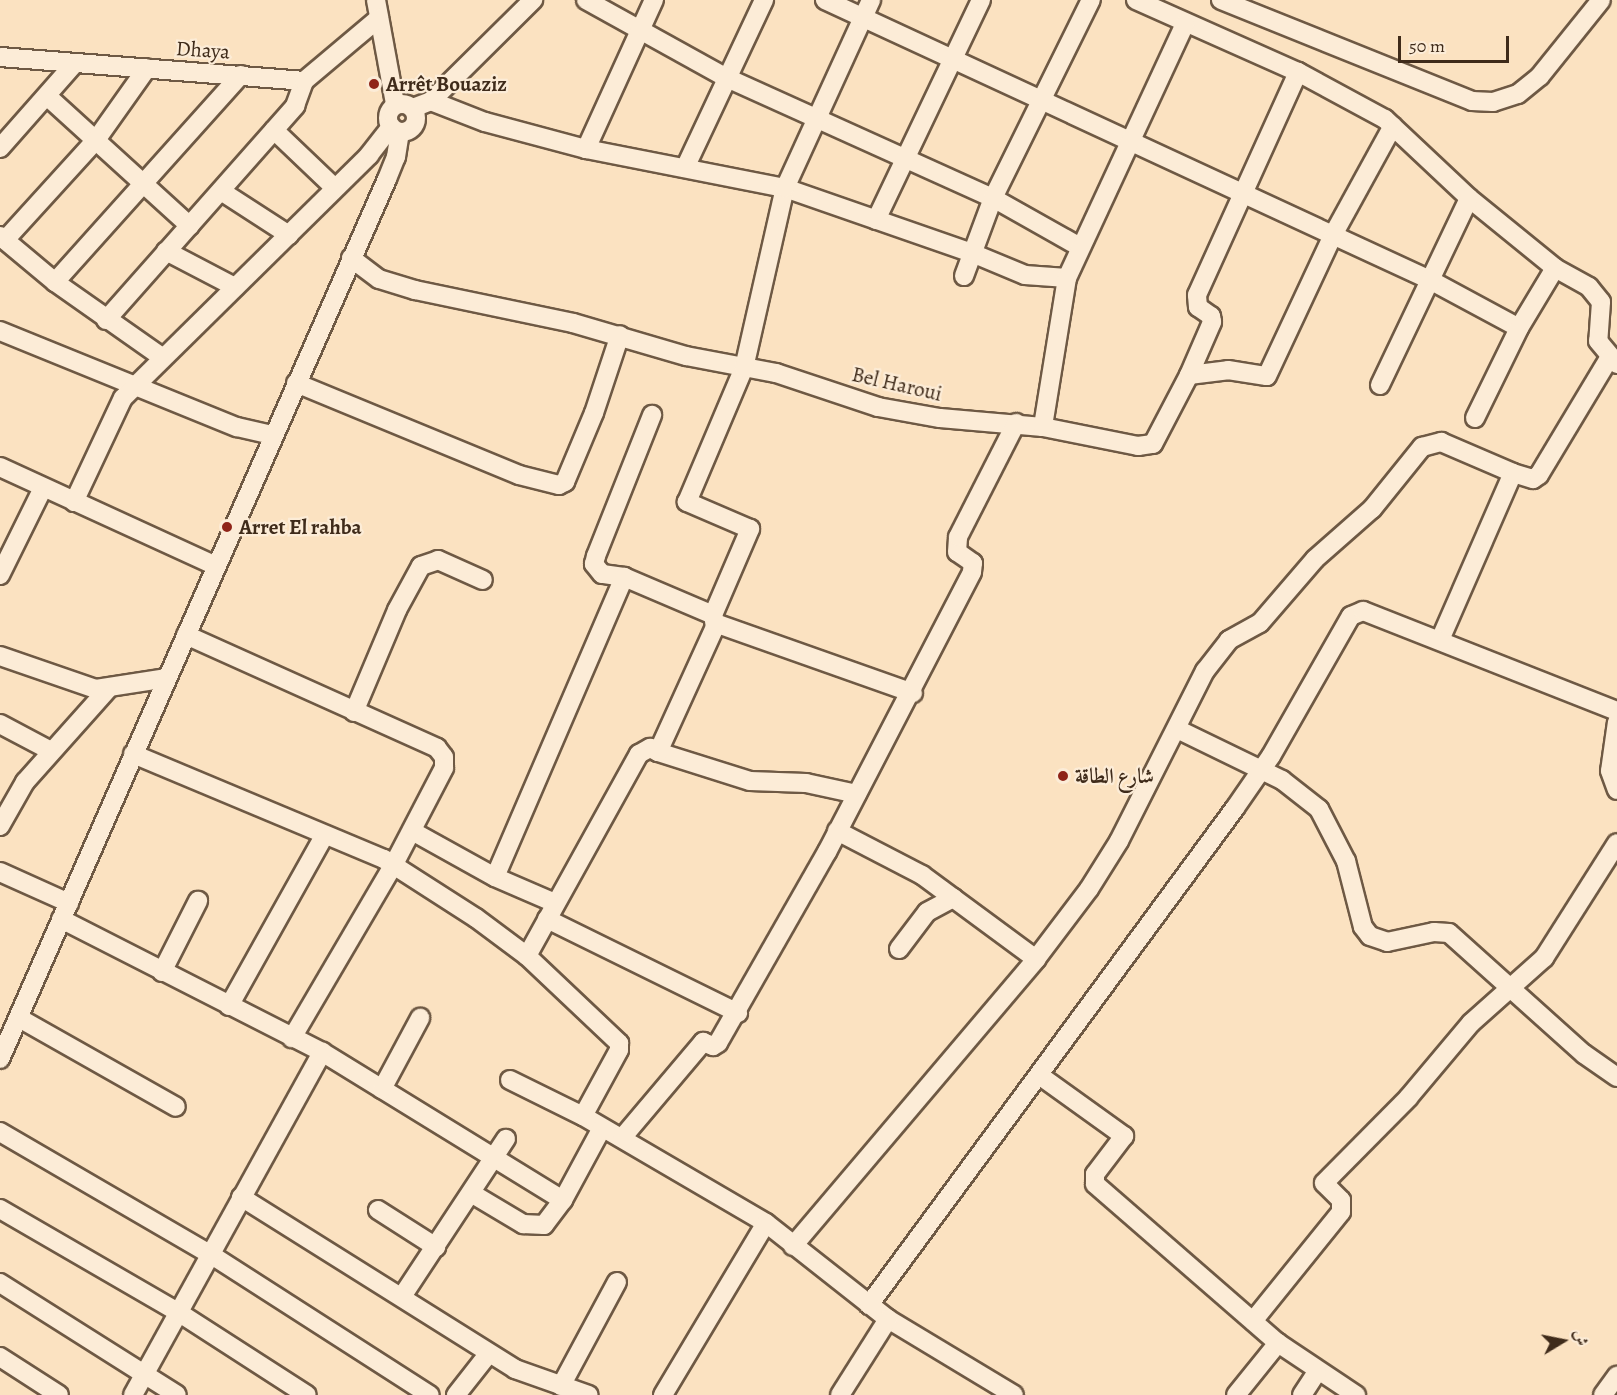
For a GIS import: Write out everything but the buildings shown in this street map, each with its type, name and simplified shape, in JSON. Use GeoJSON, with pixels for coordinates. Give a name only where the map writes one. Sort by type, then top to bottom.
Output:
{"type":"FeatureCollection","features":[{"type":"Feature","properties":{"kind":"street"},"geometry":{"type":"LineString","coordinates":[[431,101],[533,0]]}},
{"type":"Feature","properties":{"kind":"street"},"geometry":{"type":"LineString","coordinates":[[586,0],[727,78],[993,198],[1080,248]]}},
{"type":"Feature","properties":{"kind":"street"},"geometry":{"type":"LineString","coordinates":[[586,149],[654,0]]}},
{"type":"Feature","properties":{"kind":"street"},"geometry":{"type":"LineString","coordinates":[[685,168],[764,0]]}},
{"type":"Feature","properties":{"kind":"street"},"geometry":{"type":"LineString","coordinates":[[825,0],[1430,280],[1519,328]]}},
{"type":"Feature","properties":{"kind":"street"},"geometry":{"type":"LineString","coordinates":[[658,752],[750,529],[687,502],[744,368],[785,188],[871,0]]}},
{"type":"Feature","properties":{"kind":"street"},"geometry":{"type":"LineString","coordinates":[[876,220],[981,0]]}},
{"type":"Feature","properties":{"kind":"street"},"geometry":{"type":"LineString","coordinates":[[963,276],[993,198],[1091,0]]}},
{"type":"Feature","properties":{"kind":"street"},"geometry":{"type":"LineString","coordinates":[[793,1246],[1036,959],[1089,889],[1119,841],[1221,649],[1260,623],[1315,559],[1372,509],[1422,447],[1441,442],[1512,472],[1533,479],[1539,475],[1613,361],[1598,341],[1596,328],[1602,312],[1597,295],[1589,287],[1555,268],[1469,198],[1393,126],[1368,107],[1298,72],[1185,24],[1136,0]]}},
{"type":"Feature","properties":{"kind":"street"},"geometry":{"type":"LineString","coordinates":[[1221,0],[1472,101],[1493,102],[1518,94],[1540,75],[1601,0]]}},
{"type":"Feature","properties":{"kind":"street"},"geometry":{"type":"LineString","coordinates":[[74,502],[115,410],[135,385],[395,130],[415,125],[404,106],[378,9],[304,81],[295,106],[106,320]]}},
{"type":"Feature","properties":{"kind":"street"},"geometry":{"type":"LineString","coordinates":[[1043,427],[1067,278],[1185,24]]}},
{"type":"Feature","properties":{"kind":"street","name":"Dhaya"},"geometry":{"type":"LineString","coordinates":[[0,57],[304,81]]}},
{"type":"Feature","properties":{"kind":"street"},"geometry":{"type":"LineString","coordinates":[[0,148],[75,63]]}},
{"type":"Feature","properties":{"kind":"street"},"geometry":{"type":"LineString","coordinates":[[147,68],[96,140],[2,238],[55,282],[163,358]]}},
{"type":"Feature","properties":{"kind":"street"},"geometry":{"type":"LineString","coordinates":[[1189,375],[1212,322],[1211,315],[1197,307],[1197,295],[1241,193],[1298,72]]}},
{"type":"Feature","properties":{"kind":"street"},"geometry":{"type":"LineString","coordinates":[[55,282],[241,75]]}},
{"type":"Feature","properties":{"kind":"street"},"geometry":{"type":"LineString","coordinates":[[47,96],[190,226]]}},
{"type":"Feature","properties":{"kind":"street"},"geometry":{"type":"LineString","coordinates":[[0,1059],[10,1024],[65,911],[396,157],[395,130],[388,114],[404,106],[431,101],[485,122],[586,149],[785,188],[972,253],[1025,275],[1067,278]]}},
{"type":"Feature","properties":{"kind":"street"},"geometry":{"type":"LineString","coordinates":[[1189,375],[1228,369],[1267,376],[1333,235],[1393,126]]}},
{"type":"Feature","properties":{"kind":"street"},"geometry":{"type":"LineString","coordinates":[[274,130],[335,188]]}},
{"type":"Feature","properties":{"kind":"street"},"geometry":{"type":"LineString","coordinates":[[221,191],[289,235]]}},
{"type":"Feature","properties":{"kind":"street"},"geometry":{"type":"LineString","coordinates":[[1380,385],[1469,198]]}},
{"type":"Feature","properties":{"kind":"street"},"geometry":{"type":"LineString","coordinates":[[166,251],[235,287]]}},
{"type":"Feature","properties":{"kind":"street","name":"Bel Haroui"},"geometry":{"type":"LineString","coordinates":[[351,258],[379,279],[416,290],[620,335],[686,356],[776,373],[878,407],[940,418],[1016,423],[1147,446],[1156,439],[1189,375]]}},
{"type":"Feature","properties":{"kind":"street"},"geometry":{"type":"LineString","coordinates":[[1475,418],[1519,328],[1555,268]]}},
{"type":"Feature","properties":{"kind":"street"},"geometry":{"type":"LineString","coordinates":[[0,330],[237,427],[273,435]]}},
{"type":"Feature","properties":{"kind":"street"},"geometry":{"type":"LineString","coordinates":[[296,383],[519,475],[559,485],[565,482],[594,413],[620,335]]}},
{"type":"Feature","properties":{"kind":"street"},"geometry":{"type":"LineString","coordinates":[[652,415],[596,556],[594,564],[602,574],[624,577],[714,619],[913,693]]}},
{"type":"Feature","properties":{"kind":"street"},"geometry":{"type":"LineString","coordinates":[[622,1138],[703,1042],[716,1046],[738,1012],[913,693],[974,566],[957,552],[958,537],[1016,423]]}},
{"type":"Feature","properties":{"kind":"street"},"geometry":{"type":"LineString","coordinates":[[0,467],[216,566]]}},
{"type":"Feature","properties":{"kind":"street"},"geometry":{"type":"LineString","coordinates":[[1440,640],[1512,472]]}},
{"type":"Feature","properties":{"kind":"street"},"geometry":{"type":"LineString","coordinates":[[0,575],[43,488]]}},
{"type":"Feature","properties":{"kind":"street"},"geometry":{"type":"LineString","coordinates":[[354,712],[397,610],[421,566],[438,560],[483,580]]}},
{"type":"Feature","properties":{"kind":"street"},"geometry":{"type":"LineString","coordinates":[[495,877],[624,577]]}},
{"type":"Feature","properties":{"kind":"street"},"geometry":{"type":"LineString","coordinates":[[869,1305],[1260,771],[1351,616],[1363,611],[1440,640],[1570,696],[1617,711]]}},
{"type":"Feature","properties":{"kind":"street"},"geometry":{"type":"LineString","coordinates":[[186,636],[437,748],[444,757],[444,768],[412,831],[292,1038]]}},
{"type":"Feature","properties":{"kind":"street"},"geometry":{"type":"LineString","coordinates":[[0,656],[96,688],[108,689],[167,678]]}},
{"type":"Feature","properties":{"kind":"street"},"geometry":{"type":"LineString","coordinates":[[0,826],[25,782],[108,689]]}},
{"type":"Feature","properties":{"kind":"street"},"geometry":{"type":"LineString","coordinates":[[1617,722],[1610,771],[1617,790]]}},
{"type":"Feature","properties":{"kind":"street"},"geometry":{"type":"LineString","coordinates":[[0,724],[51,751]]}},
{"type":"Feature","properties":{"kind":"street"},"geometry":{"type":"LineString","coordinates":[[1177,729],[1282,780],[1319,808],[1346,861],[1360,918],[1370,936],[1387,942],[1434,932],[1449,933],[1514,988],[1576,1047],[1617,1077]]}},
{"type":"Feature","properties":{"kind":"street"},"geometry":{"type":"LineString","coordinates":[[527,956],[639,754],[650,748],[750,781],[806,783],[856,794]]}},
{"type":"Feature","properties":{"kind":"street"},"geometry":{"type":"LineString","coordinates":[[134,754],[394,864],[527,956],[619,1043],[620,1050],[583,1116]]}},
{"type":"Feature","properties":{"kind":"street"},"geometry":{"type":"LineString","coordinates":[[412,831],[551,911],[738,1012]]}},
{"type":"Feature","properties":{"kind":"street"},"geometry":{"type":"LineString","coordinates":[[837,831],[922,875],[1036,959]]}},
{"type":"Feature","properties":{"kind":"street"},"geometry":{"type":"LineString","coordinates":[[229,1006],[324,836]]}},
{"type":"Feature","properties":{"kind":"street"},"geometry":{"type":"LineString","coordinates":[[1253,1321],[1343,1208],[1341,1200],[1324,1183],[1408,1098],[1471,1023],[1514,988],[1552,947],[1617,843]]}},
{"type":"Feature","properties":{"kind":"street"},"geometry":{"type":"LineString","coordinates":[[0,872],[162,972],[322,1052],[563,1200]]}},
{"type":"Feature","properties":{"kind":"street"},"geometry":{"type":"LineString","coordinates":[[899,949],[927,912],[953,898]]}},
{"type":"Feature","properties":{"kind":"street"},"geometry":{"type":"LineString","coordinates":[[162,972],[198,902]]}},
{"type":"Feature","properties":{"kind":"street"},"geometry":{"type":"LineString","coordinates":[[382,1089],[420,1018]]}},
{"type":"Feature","properties":{"kind":"street"},"geometry":{"type":"LineString","coordinates":[[10,1024],[176,1107]]}},
{"type":"Feature","properties":{"kind":"street"},"geometry":{"type":"LineString","coordinates":[[133,1395],[322,1052]]}},
{"type":"Feature","properties":{"kind":"street"},"geometry":{"type":"LineString","coordinates":[[1039,1075],[1124,1136],[1095,1174],[1095,1184],[1278,1343],[1317,1372],[1356,1395]]}},
{"type":"Feature","properties":{"kind":"street"},"geometry":{"type":"LineString","coordinates":[[510,1080],[583,1116],[766,1223],[888,1319],[1014,1395]]}},
{"type":"Feature","properties":{"kind":"street"},"geometry":{"type":"LineString","coordinates":[[471,1193],[523,1224],[537,1227],[551,1221],[602,1128]]}},
{"type":"Feature","properties":{"kind":"street"},"geometry":{"type":"LineString","coordinates":[[0,1132],[210,1254],[430,1395]]}},
{"type":"Feature","properties":{"kind":"street"},"geometry":{"type":"LineString","coordinates":[[403,1295],[506,1139]]}},
{"type":"Feature","properties":{"kind":"street"},"geometry":{"type":"LineString","coordinates":[[241,1197],[403,1295],[489,1353],[547,1387],[589,1395]]}},
{"type":"Feature","properties":{"kind":"street"},"geometry":{"type":"LineString","coordinates":[[0,1209],[178,1312],[307,1395]]}},
{"type":"Feature","properties":{"kind":"street"},"geometry":{"type":"LineString","coordinates":[[378,1210],[436,1247]]}},
{"type":"Feature","properties":{"kind":"street"},"geometry":{"type":"LineString","coordinates":[[663,1395],[766,1223]]}},
{"type":"Feature","properties":{"kind":"street"},"geometry":{"type":"LineString","coordinates":[[547,1387],[616,1281]]}},
{"type":"Feature","properties":{"kind":"street"},"geometry":{"type":"LineString","coordinates":[[0,1283],[177,1395]]}},
{"type":"Feature","properties":{"kind":"street"},"geometry":{"type":"LineString","coordinates":[[840,1395],[888,1319]]}},
{"type":"Feature","properties":{"kind":"street"},"geometry":{"type":"LineString","coordinates":[[1236,1395],[1278,1343]]}},
{"type":"Feature","properties":{"kind":"street"},"geometry":{"type":"LineString","coordinates":[[456,1395],[489,1353]]}},
{"type":"Feature","properties":{"kind":"street"},"geometry":{"type":"LineString","coordinates":[[0,1358],[59,1395]]}},
{"type":"Feature","properties":{"kind":"street"},"geometry":{"type":"LineString","coordinates":[[1302,1395],[1317,1372]]}},
{"type":"Feature","properties":{"kind":"street"},"geometry":{"type":"LineString","coordinates":[[1603,1395],[1617,1376]]}},
{"type":"Feature","properties":{"kind":"place","name":"Arrêt Bouaziz"},"geometry":{"type":"Point","coordinates":[374,84]}},
{"type":"Feature","properties":{"kind":"place","name":"Arret El rahba"},"geometry":{"type":"Point","coordinates":[227,527]}},
{"type":"Feature","properties":{"kind":"place","name":"شارع الطاقة"},"geometry":{"type":"Point","coordinates":[1063,776]}}]}
